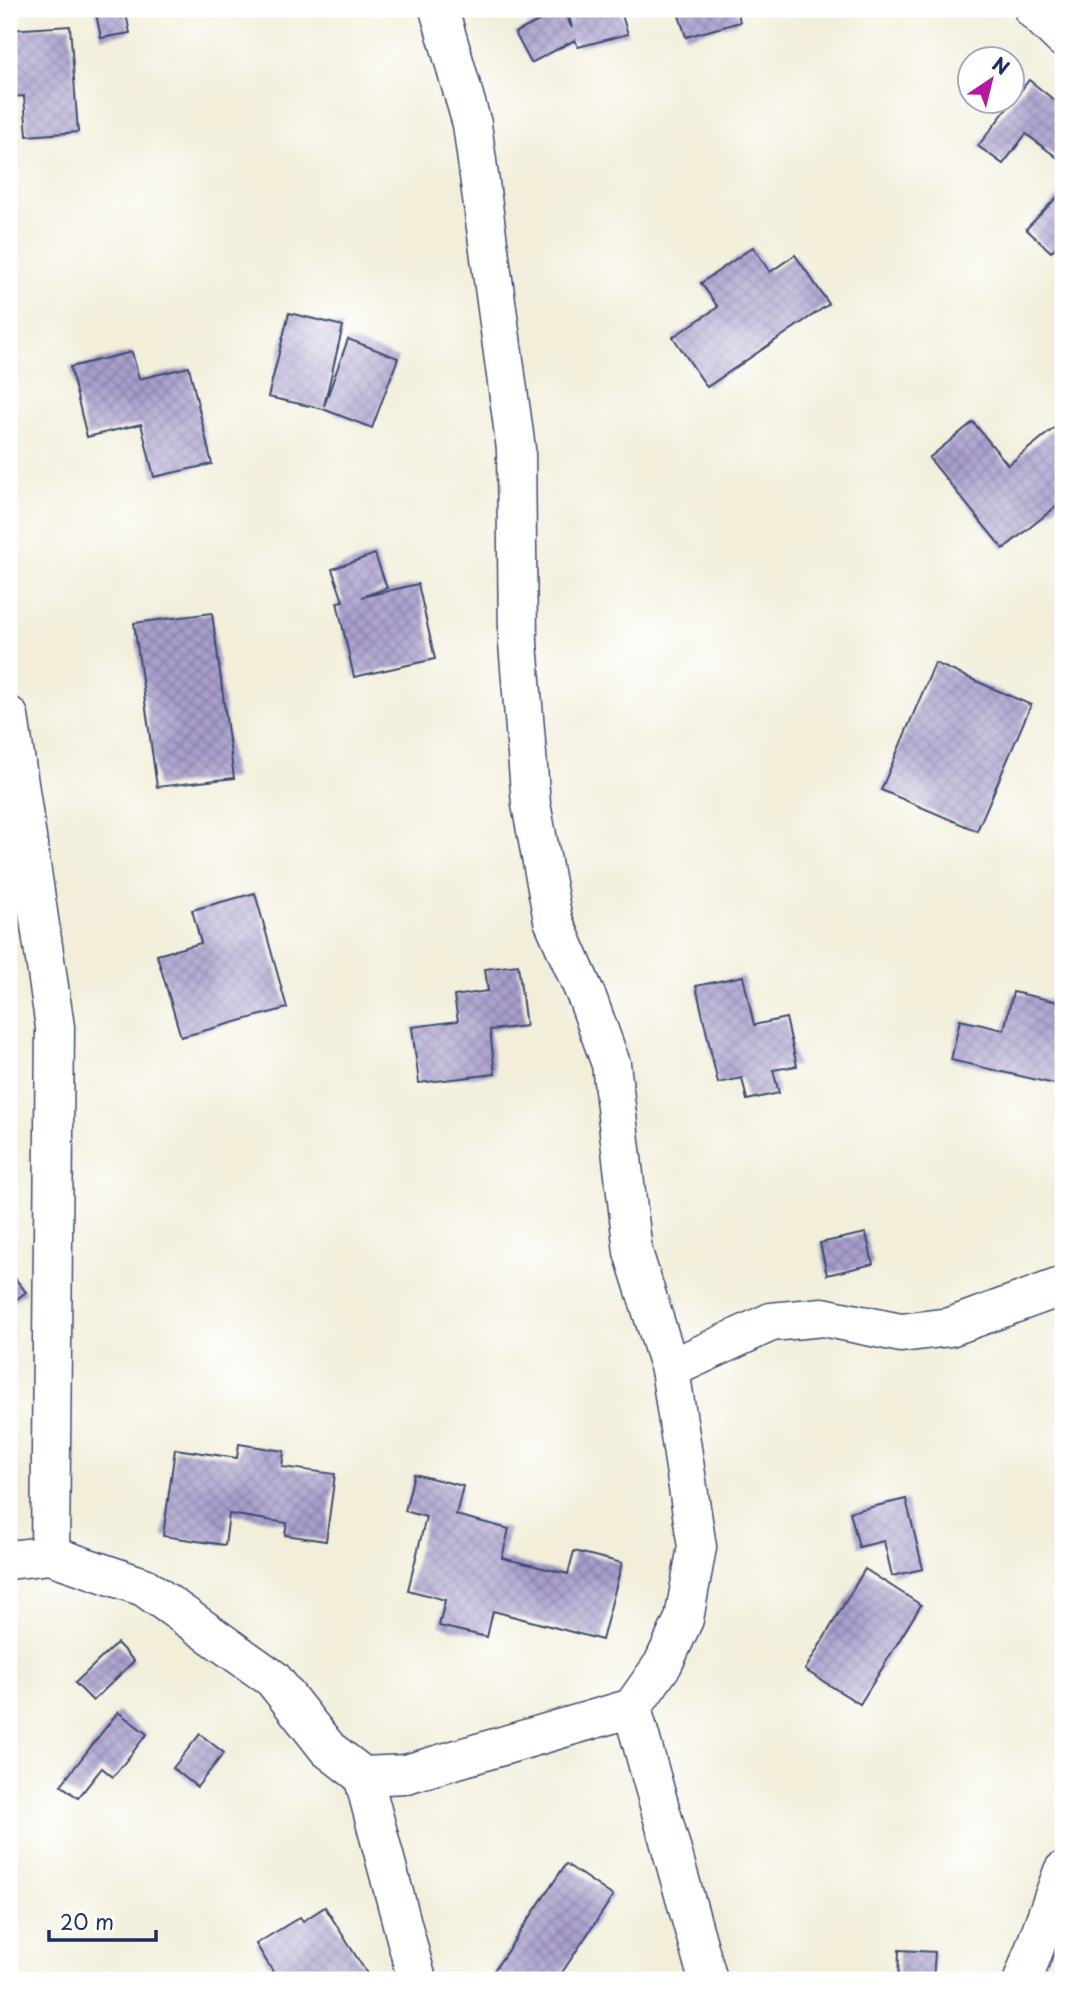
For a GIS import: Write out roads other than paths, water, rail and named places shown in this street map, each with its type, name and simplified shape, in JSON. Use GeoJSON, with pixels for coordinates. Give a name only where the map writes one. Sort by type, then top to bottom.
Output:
{"type":"FeatureCollection","features":[{"type":"Feature","properties":{"kind":"street"},"geometry":{"type":"LineString","coordinates":[[363,1776],[406,1774],[632,1708],[663,1664],[684,1619],[697,1547],[670,1369],[633,1252],[611,1064],[588,1000],[553,920],[531,804],[518,643],[516,449],[472,124],[439,9]]}},
{"type":"Feature","properties":{"kind":"street"},"geometry":{"type":"LineString","coordinates":[[9,716],[55,1027],[50,1555]]}},
{"type":"Feature","properties":{"kind":"street"},"geometry":{"type":"LineString","coordinates":[[670,1369],[771,1322],[823,1317],[901,1333],[926,1330],[950,1327],[1063,1286]]}},
{"type":"Feature","properties":{"kind":"street"},"geometry":{"type":"LineString","coordinates":[[9,1560],[50,1555],[144,1587],[273,1679],[328,1749],[363,1776],[417,1980]]}},
{"type":"Feature","properties":{"kind":"street"},"geometry":{"type":"LineString","coordinates":[[632,1708],[708,1980]]}},
{"type":"Feature","properties":{"kind":"street"},"geometry":{"type":"LineString","coordinates":[[1023,1980],[1063,1871]]}}]}
